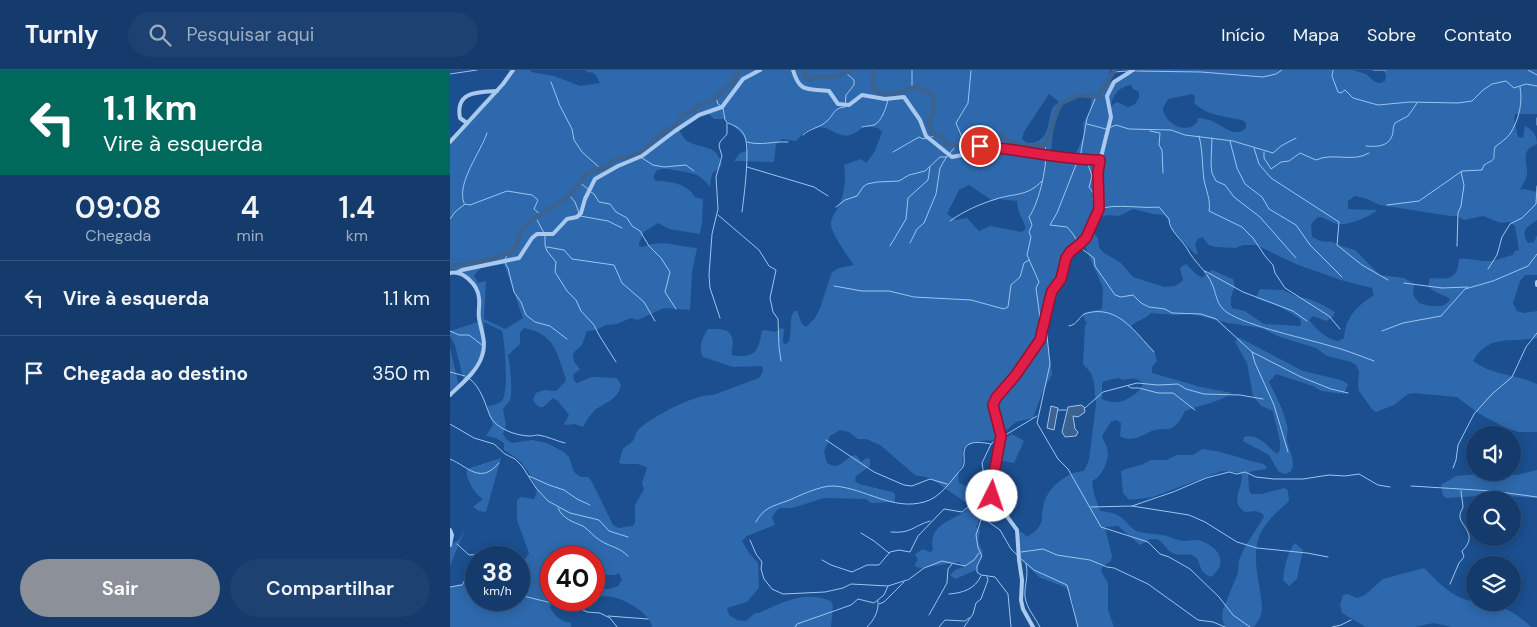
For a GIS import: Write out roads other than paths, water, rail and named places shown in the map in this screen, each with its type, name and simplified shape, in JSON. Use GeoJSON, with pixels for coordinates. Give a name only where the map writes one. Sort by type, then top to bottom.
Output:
{"type":"FeatureCollection","features":[{"type":"Feature","properties":{"kind":"street"},"geometry":{"type":"LineString","coordinates":[[450,142],[497,91],[513,70]]}},
{"type":"Feature","properties":{"kind":"street"},"geometry":{"type":"LineString","coordinates":[[454,273],[519,258],[532,238],[538,234],[553,234],[561,227],[564,221],[581,213],[585,199],[595,179],[618,166],[642,156],[675,130],[699,115],[722,107],[743,79],[760,70]]}},
{"type":"Feature","properties":{"kind":"street"},"geometry":{"type":"LineString","coordinates":[[793,70],[797,82],[804,89],[829,91],[838,104],[849,105],[862,95],[885,99],[904,97],[920,120],[926,136],[952,157],[962,155],[980,146],[1084,160],[1100,160]]}},
{"type":"Feature","properties":{"kind":"street"},"geometry":{"type":"LineString","coordinates":[[1033,627],[1023,609],[1021,600],[1022,580],[1017,530],[992,496],[993,479],[1001,436],[993,405],[996,398],[1015,376],[1040,340],[1052,291],[1061,279],[1066,258],[1086,238],[1099,209],[1098,173],[1111,117],[1107,96],[1114,82],[1133,70]]}},
{"type":"Feature","properties":{"kind":"street"},"geometry":{"type":"LineString","coordinates":[[467,123],[460,118],[459,114],[465,96],[471,93],[497,91]]}},
{"type":"Feature","properties":{"kind":"street"},"geometry":{"type":"LineString","coordinates":[[450,395],[477,366],[484,348],[483,332],[478,314],[480,302],[478,292],[469,280],[454,273]]}},
{"type":"Feature","properties":{"kind":"street"},"geometry":{"type":"LineString","coordinates":[[450,530],[452,535],[450,545]]}},
{"type":"Feature","properties":{"kind":"waterway"},"geometry":{"type":"LineString","coordinates":[[450,74],[477,70]]}},
{"type":"Feature","properties":{"kind":"waterway"},"geometry":{"type":"LineString","coordinates":[[450,269],[456,265],[479,262],[510,253],[517,245],[520,232],[529,222],[566,198],[585,175],[594,170],[607,167],[617,158],[634,156],[646,149],[658,136],[665,133],[665,130],[678,123],[681,115],[689,113],[697,106],[713,100],[728,86],[732,85],[739,70]]}},
{"type":"Feature","properties":{"kind":"waterway"},"geometry":{"type":"LineString","coordinates":[[806,70],[804,76],[810,80],[815,77],[836,77],[852,70]]}},
{"type":"Feature","properties":{"kind":"waterway"},"geometry":{"type":"LineString","coordinates":[[873,70],[874,88],[881,95],[891,95],[918,86],[933,96],[935,108],[929,121],[933,134],[941,137],[947,145],[954,145],[961,149],[967,137],[982,135],[986,130],[993,137],[1000,137],[1003,134],[1004,138],[1020,146],[1045,145],[1061,103],[1080,95],[1100,97],[1100,91],[1115,70]]}},
{"type":"Feature","properties":{"kind":"waterway"},"geometry":{"type":"LineString","coordinates":[[912,70],[912,89]]}},
{"type":"Feature","properties":{"kind":"waterway"},"geometry":{"type":"LineString","coordinates":[[1135,71],[1201,72],[1263,77],[1276,74],[1282,70]]}},
{"type":"Feature","properties":{"kind":"waterway"},"geometry":{"type":"LineString","coordinates":[[1333,70],[1332,76],[1338,92],[1341,93],[1345,90],[1353,98],[1378,105],[1410,102],[1458,103],[1472,101],[1492,84],[1506,81],[1514,88],[1526,84],[1537,86]]}},
{"type":"Feature","properties":{"kind":"waterway"},"geometry":{"type":"LineString","coordinates":[[1373,70],[1386,70]]}},
{"type":"Feature","properties":{"kind":"waterway"},"geometry":{"type":"LineString","coordinates":[[1528,70],[1537,75]]}},
{"type":"Feature","properties":{"kind":"waterway"},"geometry":{"type":"LineString","coordinates":[[964,142],[956,123],[968,103],[971,71]]}},
{"type":"Feature","properties":{"kind":"waterway"},"geometry":{"type":"LineString","coordinates":[[1113,72],[1128,71]]}},
{"type":"Feature","properties":{"kind":"waterway"},"geometry":{"type":"LineString","coordinates":[[803,135],[824,123],[838,109],[845,107],[846,95],[854,85],[854,80],[846,73]]}},
{"type":"Feature","properties":{"kind":"waterway"},"geometry":{"type":"LineString","coordinates":[[551,82],[560,106],[572,129],[574,140],[582,152],[600,168]]}},
{"type":"Feature","properties":{"kind":"waterway"},"geometry":{"type":"LineString","coordinates":[[1387,205],[1419,201],[1462,171],[1482,170],[1484,165],[1493,160],[1495,147],[1510,134],[1516,123],[1521,105],[1520,87]]}},
{"type":"Feature","properties":{"kind":"waterway"},"geometry":{"type":"LineString","coordinates":[[1096,97],[1087,118],[1081,152],[1057,213],[1050,225],[1067,227],[1082,249],[1094,258],[1095,266],[1115,295],[1121,297],[1133,295],[1141,303],[1149,307],[1165,309],[1172,313],[1201,314],[1216,319],[1252,352],[1301,377],[1331,389],[1348,393]]}},
{"type":"Feature","properties":{"kind":"waterway"},"geometry":{"type":"LineString","coordinates":[[716,98],[721,106]]}},
{"type":"Feature","properties":{"kind":"waterway"},"geometry":{"type":"LineString","coordinates":[[862,127],[873,125],[879,121],[888,100]]}},
{"type":"Feature","properties":{"kind":"waterway"},"geometry":{"type":"LineString","coordinates":[[1366,146],[1378,146],[1388,142],[1392,136],[1395,123],[1408,116],[1417,103]]}},
{"type":"Feature","properties":{"kind":"waterway"},"geometry":{"type":"LineString","coordinates":[[720,318],[710,288],[709,275],[712,234],[718,209],[716,177],[722,156],[719,146],[727,134],[727,122],[723,108]]}},
{"type":"Feature","properties":{"kind":"waterway"},"geometry":{"type":"LineString","coordinates":[[1537,118],[1537,125]]}},
{"type":"Feature","properties":{"kind":"waterway"},"geometry":{"type":"LineString","coordinates":[[728,123],[744,134],[746,143],[746,174],[742,212]]}},
{"type":"Feature","properties":{"kind":"waterway"},"geometry":{"type":"LineString","coordinates":[[1087,124],[1106,129],[1116,125],[1129,129],[1171,130],[1185,135],[1233,141],[1273,153],[1296,138]]}},
{"type":"Feature","properties":{"kind":"waterway"},"geometry":{"type":"LineString","coordinates":[[1150,131],[1160,133],[1159,145],[1162,150],[1163,173]]}},
{"type":"Feature","properties":{"kind":"waterway"},"geometry":{"type":"LineString","coordinates":[[464,203],[462,195],[463,186],[487,133]]}},
{"type":"Feature","properties":{"kind":"waterway"},"geometry":{"type":"LineString","coordinates":[[931,137],[936,135]]}},
{"type":"Feature","properties":{"kind":"waterway"},"geometry":{"type":"LineString","coordinates":[[1199,136],[1204,180],[1209,199],[1209,211],[1242,227],[1253,238],[1273,265],[1275,273],[1285,288],[1329,316],[1340,329]]}},
{"type":"Feature","properties":{"kind":"waterway"},"geometry":{"type":"LineString","coordinates":[[893,152],[919,137],[927,138]]}},
{"type":"Feature","properties":{"kind":"waterway"},"geometry":{"type":"LineString","coordinates":[[1212,138],[1211,164],[1212,173],[1216,181],[1225,185],[1234,197],[1260,217],[1296,258]]}},
{"type":"Feature","properties":{"kind":"waterway"},"geometry":{"type":"LineString","coordinates":[[1230,141],[1237,168],[1245,184],[1262,197],[1269,209],[1296,225],[1310,245],[1342,277]]}},
{"type":"Feature","properties":{"kind":"waterway"},"geometry":{"type":"LineString","coordinates":[[747,142],[757,144],[788,142]]}},
{"type":"Feature","properties":{"kind":"waterway"},"geometry":{"type":"LineString","coordinates":[[1041,325],[1036,288],[1039,282],[1027,255],[1031,237],[1029,232],[1032,225],[1029,217],[1033,211],[1042,182],[1046,161],[1045,145]]}},
{"type":"Feature","properties":{"kind":"waterway"},"geometry":{"type":"LineString","coordinates":[[950,153],[956,146]]}},
{"type":"Feature","properties":{"kind":"waterway"},"geometry":{"type":"LineString","coordinates":[[1254,148],[1259,164],[1271,178],[1339,222],[1337,245],[1362,265],[1388,280]]}},
{"type":"Feature","properties":{"kind":"waterway"},"geometry":{"type":"LineString","coordinates":[[1264,152],[1264,158],[1271,169],[1281,162],[1289,161],[1300,153],[1316,160],[1329,157],[1356,157],[1369,153]]}},
{"type":"Feature","properties":{"kind":"waterway"},"geometry":{"type":"LineString","coordinates":[[1082,153],[1086,158],[1092,176],[1089,187],[1094,194],[1093,200],[1097,209]]}},
{"type":"Feature","properties":{"kind":"waterway"},"geometry":{"type":"LineString","coordinates":[[910,243],[917,229],[924,223],[936,194],[940,168],[947,156]]}},
{"type":"Feature","properties":{"kind":"waterway"},"geometry":{"type":"LineString","coordinates":[[836,207],[845,200],[857,196],[867,184],[899,181],[909,175],[925,171],[940,157],[947,157]]}},
{"type":"Feature","properties":{"kind":"waterway"},"geometry":{"type":"LineString","coordinates":[[642,158],[653,165],[664,167],[686,165],[694,171]]}},
{"type":"Feature","properties":{"kind":"waterway"},"geometry":{"type":"LineString","coordinates":[[747,167],[814,187],[828,196]]}},
{"type":"Feature","properties":{"kind":"waterway"},"geometry":{"type":"LineString","coordinates":[[890,246],[906,219],[908,198],[928,180],[930,167]]}},
{"type":"Feature","properties":{"kind":"waterway"},"geometry":{"type":"LineString","coordinates":[[1457,246],[1458,213],[1464,185],[1461,172]]}},
{"type":"Feature","properties":{"kind":"waterway"},"geometry":{"type":"LineString","coordinates":[[950,221],[984,203],[1031,190],[1042,181]]}},
{"type":"Feature","properties":{"kind":"waterway"},"geometry":{"type":"LineString","coordinates":[[579,182],[588,189]]}},
{"type":"Feature","properties":{"kind":"waterway"},"geometry":{"type":"LineString","coordinates":[[1488,269],[1497,255],[1502,237],[1510,224],[1522,218],[1536,204],[1537,186]]}},
{"type":"Feature","properties":{"kind":"waterway"},"geometry":{"type":"LineString","coordinates":[[450,219],[465,204],[470,205],[507,191],[532,195],[538,200],[534,209],[541,215]]}},
{"type":"Feature","properties":{"kind":"waterway"},"geometry":{"type":"LineString","coordinates":[[591,192],[599,202],[610,204],[616,212],[627,218],[661,258],[670,272],[665,292],[676,309]]}},
{"type":"Feature","properties":{"kind":"waterway"},"geometry":{"type":"LineString","coordinates":[[569,195],[575,202],[579,213]]}},
{"type":"Feature","properties":{"kind":"waterway"},"geometry":{"type":"LineString","coordinates":[[1101,209],[1113,206],[1159,207],[1169,219],[1173,231],[1210,279],[1217,300],[1223,309],[1231,315],[1256,325],[1339,348],[1374,361]]}},
{"type":"Feature","properties":{"kind":"waterway"},"geometry":{"type":"LineString","coordinates":[[718,215],[759,250],[769,266],[776,270],[770,298],[773,312],[778,319],[781,361]]}},
{"type":"Feature","properties":{"kind":"waterway"},"geometry":{"type":"LineString","coordinates":[[580,216],[608,221],[622,228]]}},
{"type":"Feature","properties":{"kind":"waterway"},"geometry":{"type":"LineString","coordinates":[[536,218],[544,233]]}},
{"type":"Feature","properties":{"kind":"waterway"},"geometry":{"type":"LineString","coordinates":[[545,236],[547,251],[556,262],[555,272],[567,291],[576,300],[581,311],[594,325],[616,362]]}},
{"type":"Feature","properties":{"kind":"waterway"},"geometry":{"type":"LineString","coordinates":[[547,247],[564,250],[572,259],[614,265],[622,283],[644,302],[655,321]]}},
{"type":"Feature","properties":{"kind":"waterway"},"geometry":{"type":"LineString","coordinates":[[505,259],[508,254]]}},
{"type":"Feature","properties":{"kind":"waterway"},"geometry":{"type":"LineString","coordinates":[[1382,331],[1403,323],[1441,316],[1465,289],[1493,281],[1528,266],[1537,254]]}},
{"type":"Feature","properties":{"kind":"waterway"},"geometry":{"type":"LineString","coordinates":[[834,286],[862,291],[889,291],[914,297],[971,300],[1004,309],[1008,307],[1011,285],[1020,277],[1024,263],[1029,260]]}},
{"type":"Feature","properties":{"kind":"waterway"},"geometry":{"type":"LineString","coordinates":[[505,263],[514,292],[521,302],[526,315],[535,322],[550,326],[567,339]]}},
{"type":"Feature","properties":{"kind":"waterway"},"geometry":{"type":"LineString","coordinates":[[1205,271],[1243,292],[1293,311],[1307,321]]}},
{"type":"Feature","properties":{"kind":"waterway"},"geometry":{"type":"LineString","coordinates":[[1404,283],[1442,288],[1468,287]]}},
{"type":"Feature","properties":{"kind":"waterway"},"geometry":{"type":"LineString","coordinates":[[1069,326],[1087,313],[1108,313],[1125,322],[1154,352]]}},
{"type":"Feature","properties":{"kind":"waterway"},"geometry":{"type":"LineString","coordinates":[[1046,326],[1050,364],[1037,423],[1058,459],[1068,469],[1101,527],[1148,542],[1160,554],[1190,569],[1219,597],[1233,615],[1250,627]]}},
{"type":"Feature","properties":{"kind":"waterway"},"geometry":{"type":"LineString","coordinates":[[450,331],[459,335],[469,335],[482,345]]}},
{"type":"Feature","properties":{"kind":"waterway"},"geometry":{"type":"LineString","coordinates":[[1453,468],[1458,445],[1474,414],[1492,394],[1512,377],[1526,347],[1537,333]]}},
{"type":"Feature","properties":{"kind":"waterway"},"geometry":{"type":"LineString","coordinates":[[1252,352],[1274,405],[1288,452]]}},
{"type":"Feature","properties":{"kind":"waterway"},"geometry":{"type":"LineString","coordinates":[[450,372],[465,376]]}},
{"type":"Feature","properties":{"kind":"waterway"},"geometry":{"type":"LineString","coordinates":[[470,379],[480,391],[490,416],[497,425],[519,435],[538,435],[565,443]]}},
{"type":"Feature","properties":{"kind":"waterway"},"geometry":{"type":"LineString","coordinates":[[1085,408],[1103,392],[1137,383],[1178,384],[1186,389],[1204,394],[1240,395],[1263,399]]}},
{"type":"Feature","properties":{"kind":"waterway"},"geometry":{"type":"LineString","coordinates":[[1128,386],[1158,393],[1173,393],[1195,410]]}},
{"type":"Feature","properties":{"kind":"waterway"},"geometry":{"type":"LineString","coordinates":[[1058,410],[1066,410]]}},
{"type":"Feature","properties":{"kind":"waterway"},"geometry":{"type":"LineString","coordinates":[[1002,437],[1037,416]]}},
{"type":"Feature","properties":{"kind":"waterway"},"geometry":{"type":"LineString","coordinates":[[450,424],[474,438],[494,444],[505,454],[515,459],[548,501],[570,513],[599,520],[609,531],[628,537]]}},
{"type":"Feature","properties":{"kind":"waterway"},"geometry":{"type":"LineString","coordinates":[[998,439],[991,444],[982,463],[986,488],[982,517],[976,535],[978,548],[982,556],[977,566],[977,572],[981,575],[995,577],[1008,594],[1011,627]]}},
{"type":"Feature","properties":{"kind":"waterway"},"geometry":{"type":"LineString","coordinates":[[826,440],[874,472],[904,485],[912,486],[930,479],[947,484]]}},
{"type":"Feature","properties":{"kind":"waterway"},"geometry":{"type":"LineString","coordinates":[[756,522],[769,508],[810,491],[829,486],[845,488],[901,504],[924,502],[936,497],[963,467],[966,446],[973,443],[991,444]]}},
{"type":"Feature","properties":{"kind":"waterway"},"geometry":{"type":"LineString","coordinates":[[450,459],[480,474],[486,473],[499,463]]}},
{"type":"Feature","properties":{"kind":"waterway"},"geometry":{"type":"LineString","coordinates":[[1132,506],[1206,478],[1229,472],[1237,474],[1245,472],[1256,477],[1274,479],[1303,479],[1329,475],[1345,476],[1359,474],[1378,485],[1390,487]]}},
{"type":"Feature","properties":{"kind":"waterway"},"geometry":{"type":"LineString","coordinates":[[529,476],[564,490],[590,505]]}},
{"type":"Feature","properties":{"kind":"waterway"},"geometry":{"type":"LineString","coordinates":[[1411,486],[1493,491],[1537,497]]}},
{"type":"Feature","properties":{"kind":"waterway"},"geometry":{"type":"LineString","coordinates":[[1450,584],[1459,563],[1464,557],[1462,551],[1469,540],[1467,530],[1460,519],[1463,507],[1461,491]]}},
{"type":"Feature","properties":{"kind":"waterway"},"geometry":{"type":"LineString","coordinates":[[822,560],[852,572],[867,565],[879,565],[890,552],[899,550],[910,552],[918,536],[944,509],[962,512],[969,506],[982,503]]}},
{"type":"Feature","properties":{"kind":"waterway"},"geometry":{"type":"LineString","coordinates":[[1091,507],[1132,506],[1189,515],[1205,522],[1237,542],[1257,548],[1328,557]]}},
{"type":"Feature","properties":{"kind":"waterway"},"geometry":{"type":"LineString","coordinates":[[558,508],[565,517],[583,526],[598,539],[628,556]]}},
{"type":"Feature","properties":{"kind":"waterway"},"geometry":{"type":"LineString","coordinates":[[983,518],[1000,530],[1011,549],[1017,555]]}},
{"type":"Feature","properties":{"kind":"waterway"},"geometry":{"type":"LineString","coordinates":[[891,532],[908,531],[930,521]]}},
{"type":"Feature","properties":{"kind":"waterway"},"geometry":{"type":"LineString","coordinates":[[861,533],[889,553]]}},
{"type":"Feature","properties":{"kind":"waterway"},"geometry":{"type":"LineString","coordinates":[[750,540],[762,562],[761,569],[764,579],[772,589],[783,594],[825,592],[851,584],[888,586],[907,580]]}},
{"type":"Feature","properties":{"kind":"waterway"},"geometry":{"type":"LineString","coordinates":[[457,544],[465,551]]}},
{"type":"Feature","properties":{"kind":"waterway"},"geometry":{"type":"LineString","coordinates":[[1021,552],[1043,549],[1057,555],[1090,560],[1114,568],[1148,584],[1198,620],[1213,622],[1225,627]]}},
{"type":"Feature","properties":{"kind":"waterway"},"geometry":{"type":"LineString","coordinates":[[908,580],[924,568],[942,561],[965,566],[974,560],[979,553]]}},
{"type":"Feature","properties":{"kind":"waterway"},"geometry":{"type":"LineString","coordinates":[[1021,559],[1034,570],[1067,585],[1078,627]]}},
{"type":"Feature","properties":{"kind":"waterway"},"geometry":{"type":"LineString","coordinates":[[929,615],[947,583],[948,569],[952,564]]}},
{"type":"Feature","properties":{"kind":"waterway"},"geometry":{"type":"LineString","coordinates":[[1026,564],[1025,597],[1029,609],[1040,627]]}},
{"type":"Feature","properties":{"kind":"waterway"},"geometry":{"type":"LineString","coordinates":[[949,594],[968,590],[981,576]]}},
{"type":"Feature","properties":{"kind":"waterway"},"geometry":{"type":"LineString","coordinates":[[964,627],[973,614],[976,603],[981,599],[988,580],[987,577]]}},
{"type":"Feature","properties":{"kind":"waterway"},"geometry":{"type":"LineString","coordinates":[[450,587],[462,585],[465,580]]}},
{"type":"Feature","properties":{"kind":"waterway"},"geometry":{"type":"LineString","coordinates":[[879,604],[884,602],[904,582]]}},
{"type":"Feature","properties":{"kind":"waterway"},"geometry":{"type":"LineString","coordinates":[[795,627],[797,624],[851,605],[858,599],[874,603],[884,595],[888,586]]}},
{"type":"Feature","properties":{"kind":"waterway"},"geometry":{"type":"LineString","coordinates":[[530,598],[560,605],[575,606],[587,612],[600,613],[610,618],[617,627]]}},
{"type":"Feature","properties":{"kind":"waterway"},"geometry":{"type":"LineString","coordinates":[[867,627],[876,615],[878,601]]}},
{"type":"Feature","properties":{"kind":"waterway"},"geometry":{"type":"LineString","coordinates":[[608,616],[648,619]]}},
{"type":"Feature","properties":{"kind":"waterway"},"geometry":{"type":"LineString","coordinates":[[939,627],[945,620],[965,621],[969,618]]}},
{"type":"Feature","properties":{"kind":"waterway"},"geometry":{"type":"LineString","coordinates":[[1332,627],[1351,620]]}}]}
